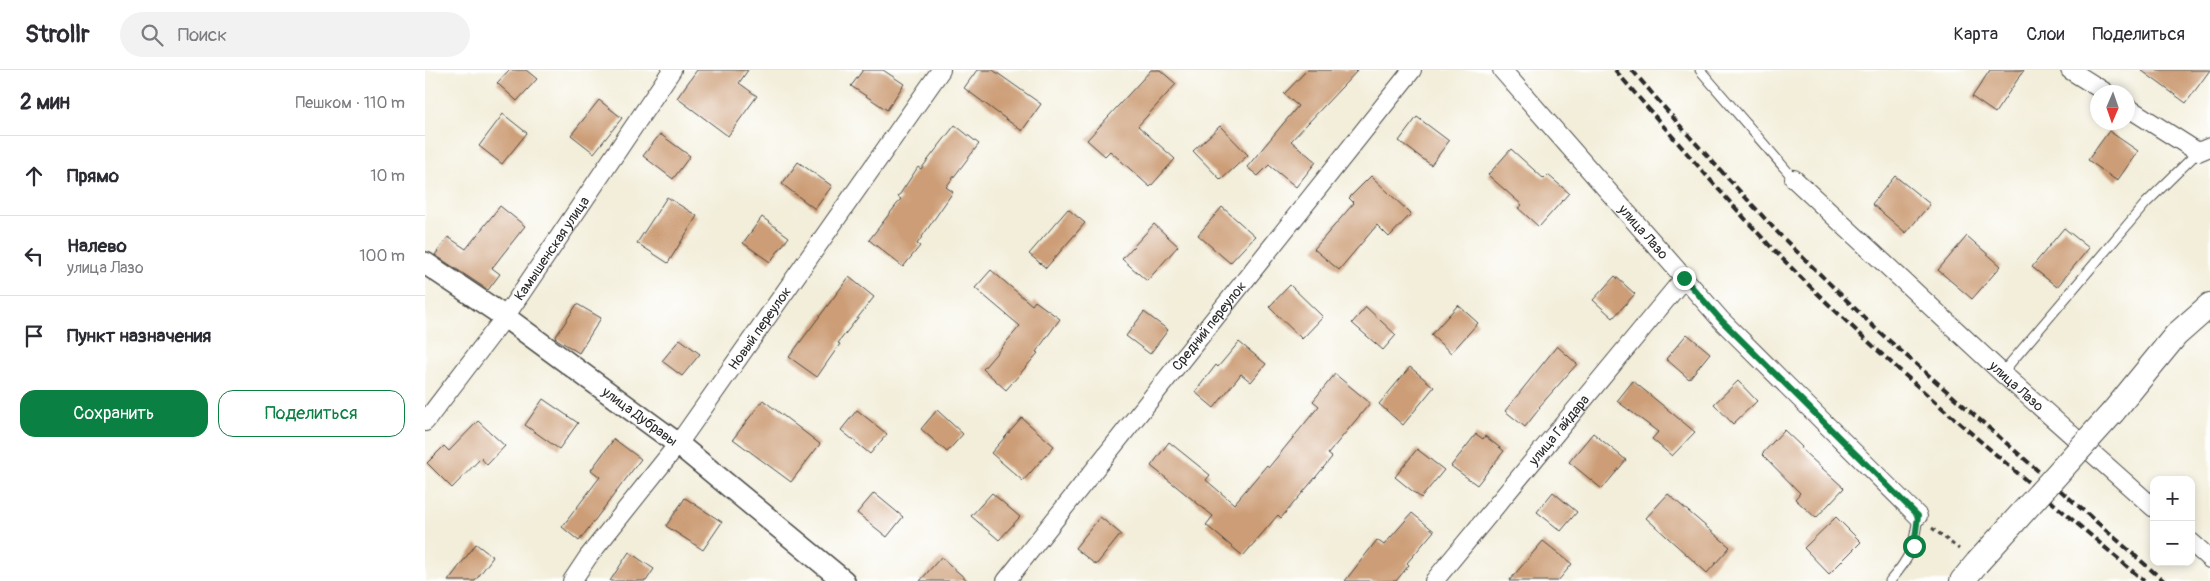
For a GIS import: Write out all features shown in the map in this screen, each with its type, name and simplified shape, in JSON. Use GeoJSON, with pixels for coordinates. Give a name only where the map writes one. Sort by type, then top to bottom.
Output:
{"type":"FeatureCollection","features":[{"type":"Feature","properties":{"kind":"main road"},"geometry":{"type":"LineString","coordinates":[[1962,581],[2113,412],[2176,335],[2210,304]]}},
{"type":"Feature","properties":{"kind":"street","name":"Камышенская улица"},"geometry":{"type":"LineString","coordinates":[[425,422],[505,317],[672,70]]}},
{"type":"Feature","properties":{"kind":"street","name":"Новый переулок"},"geometry":{"type":"LineString","coordinates":[[572,581],[678,444],[941,70]]}},
{"type":"Feature","properties":{"kind":"street","name":"Средний переулок"},"geometry":{"type":"LineString","coordinates":[[1006,581],[1412,70]]}},
{"type":"Feature","properties":{"kind":"street","name":"улица Лазо"},"geometry":{"type":"LineString","coordinates":[[1502,70],[1721,320],[1918,516]]}},
{"type":"Feature","properties":{"kind":"street"},"geometry":{"type":"LineString","coordinates":[[2070,70],[2094,85]]}},
{"type":"Feature","properties":{"kind":"street"},"geometry":{"type":"LineString","coordinates":[[2135,111],[2204,149]]}},
{"type":"Feature","properties":{"kind":"street","name":"улица Лазо"},"geometry":{"type":"LineString","coordinates":[[1794,179],[2001,373],[2150,504]]}},
{"type":"Feature","properties":{"kind":"street","name":"улица Дубравы"},"geometry":{"type":"LineString","coordinates":[[425,263],[505,317],[678,444],[844,581]]}},
{"type":"Feature","properties":{"kind":"street","name":"улица Гайдара"},"geometry":{"type":"LineString","coordinates":[[1434,581],[1684,278]]}},
{"type":"Feature","properties":{"kind":"street"},"geometry":{"type":"LineString","coordinates":[[2195,546],[2210,559]]}},
{"type":"Feature","properties":{"kind":"lane"},"geometry":{"type":"LineString","coordinates":[[1700,70],[1794,179]]}},
{"type":"Feature","properties":{"kind":"lane"},"geometry":{"type":"LineString","coordinates":[[2001,373],[2146,203],[2204,149]]}},
{"type":"Feature","properties":{"kind":"lane"},"geometry":{"type":"LineString","coordinates":[[1890,581],[1904,564],[1914,546],[1918,516]]}},
{"type":"Feature","properties":{"kind":"path"},"geometry":{"type":"LineString","coordinates":[[1918,516],[1953,546]]}},
{"type":"Feature","properties":{"kind":"building"},"geometry":{"type":"Polygon","coordinates":[[[509,70],[526,70],[537,79],[517,101],[497,83],[509,70]]]}},
{"type":"Feature","properties":{"kind":"building"},"geometry":{"type":"Polygon","coordinates":[[[697,70],[748,70],[739,83],[757,96],[728,136],[677,98],[697,70]]]}},
{"type":"Feature","properties":{"kind":"building"},"geometry":{"type":"Polygon","coordinates":[[[863,70],[883,70],[904,84],[887,110],[851,86],[863,70]]]}},
{"type":"Feature","properties":{"kind":"building"},"geometry":{"type":"Polygon","coordinates":[[[977,70],[993,70],[1041,104],[1022,131],[964,88],[977,70]]]}},
{"type":"Feature","properties":{"kind":"building"},"geometry":{"type":"Polygon","coordinates":[[[1151,70],[1160,70],[1176,84],[1138,126],[1175,159],[1150,187],[1110,151],[1105,156],[1087,140],[1151,70]]]}},
{"type":"Feature","properties":{"kind":"building"},"geometry":{"type":"Polygon","coordinates":[[[1307,70],[1358,70],[1291,141],[1316,162],[1296,187],[1269,165],[1258,176],[1247,167],[1298,106],[1284,94],[1307,70]]]}},
{"type":"Feature","properties":{"kind":"building"},"geometry":{"type":"Polygon","coordinates":[[[1990,70],[2024,70],[1995,113],[1972,97],[1990,70]]]}},
{"type":"Feature","properties":{"kind":"building"},"geometry":{"type":"Polygon","coordinates":[[[2141,70],[2210,70],[2186,103],[2141,70]]]}},
{"type":"Feature","properties":{"kind":"building"},"geometry":{"type":"Polygon","coordinates":[[[599,100],[622,118],[594,153],[571,135],[599,100]]]}},
{"type":"Feature","properties":{"kind":"building"},"geometry":{"type":"Polygon","coordinates":[[[503,114],[527,133],[502,164],[479,146],[503,114]]]}},
{"type":"Feature","properties":{"kind":"building"},"geometry":{"type":"Polygon","coordinates":[[[1417,117],[1449,141],[1431,165],[1399,141],[1417,117]]]}},
{"type":"Feature","properties":{"kind":"building"},"geometry":{"type":"Polygon","coordinates":[[[955,125],[979,144],[946,187],[953,192],[917,244],[920,246],[903,267],[869,240],[901,199],[898,197],[918,167],[921,169],[955,125]]]}},
{"type":"Feature","properties":{"kind":"building"},"geometry":{"type":"Polygon","coordinates":[[[1220,126],[1248,155],[1221,180],[1193,151],[1220,126]]]}},
{"type":"Feature","properties":{"kind":"building"},"geometry":{"type":"Polygon","coordinates":[[[2109,131],[2138,151],[2117,181],[2088,160],[2109,131]]]}},
{"type":"Feature","properties":{"kind":"building"},"geometry":{"type":"Polygon","coordinates":[[[660,134],[690,156],[673,179],[643,156],[660,134]]]}},
{"type":"Feature","properties":{"kind":"building"},"geometry":{"type":"Polygon","coordinates":[[[1511,149],[1544,179],[1548,175],[1569,193],[1539,227],[1518,208],[1522,205],[1488,175],[1511,149]]]}},
{"type":"Feature","properties":{"kind":"building"},"geometry":{"type":"Polygon","coordinates":[[[798,162],[832,186],[815,209],[782,184],[798,162]]]}},
{"type":"Feature","properties":{"kind":"building"},"geometry":{"type":"Polygon","coordinates":[[[1371,176],[1411,214],[1389,237],[1377,225],[1339,270],[1314,249],[1354,203],[1349,198],[1371,176]]]}},
{"type":"Feature","properties":{"kind":"building"},"geometry":{"type":"Polygon","coordinates":[[[1895,176],[1930,204],[1906,233],[1872,204],[1895,176]]]}},
{"type":"Feature","properties":{"kind":"building"},"geometry":{"type":"Polygon","coordinates":[[[667,197],[697,216],[668,263],[637,243],[667,197]]]}},
{"type":"Feature","properties":{"kind":"building"},"geometry":{"type":"Polygon","coordinates":[[[500,206],[525,226],[492,268],[500,274],[488,290],[435,255],[448,237],[466,249],[500,206]]]}},
{"type":"Feature","properties":{"kind":"building"},"geometry":{"type":"Polygon","coordinates":[[[1222,207],[1255,236],[1230,263],[1198,235],[1222,207]]]}},
{"type":"Feature","properties":{"kind":"building"},"geometry":{"type":"Polygon","coordinates":[[[1068,209],[1085,223],[1046,268],[1029,254],[1068,209]]]}},
{"type":"Feature","properties":{"kind":"building"},"geometry":{"type":"Polygon","coordinates":[[[762,217],[789,237],[770,262],[743,243],[762,217]]]}},
{"type":"Feature","properties":{"kind":"building"},"geometry":{"type":"Polygon","coordinates":[[[1154,224],[1178,246],[1147,281],[1122,259],[1154,224]]]}},
{"type":"Feature","properties":{"kind":"building"},"geometry":{"type":"Polygon","coordinates":[[[2064,228],[2089,248],[2057,287],[2032,267],[2064,228]]]}},
{"type":"Feature","properties":{"kind":"building"},"geometry":{"type":"Polygon","coordinates":[[[1967,236],[2001,266],[1972,299],[1938,270],[1967,236]]]}},
{"type":"Feature","properties":{"kind":"building"},"geometry":{"type":"Polygon","coordinates":[[[991,270],[1032,305],[1035,301],[1060,319],[1036,352],[1038,353],[1006,390],[983,369],[1020,326],[975,288],[991,270]]]}},
{"type":"Feature","properties":{"kind":"building"},"geometry":{"type":"Polygon","coordinates":[[[1615,276],[1635,294],[1613,318],[1593,300],[1615,276]]]}},
{"type":"Feature","properties":{"kind":"building"},"geometry":{"type":"Polygon","coordinates":[[[849,277],[874,297],[838,343],[840,344],[817,377],[789,357],[849,277]]]}},
{"type":"Feature","properties":{"kind":"building"},"geometry":{"type":"Polygon","coordinates":[[[1290,285],[1323,317],[1302,339],[1269,307],[1290,285]]]}},
{"type":"Feature","properties":{"kind":"building"},"geometry":{"type":"Polygon","coordinates":[[[577,304],[601,318],[579,353],[555,338],[577,304]]]}},
{"type":"Feature","properties":{"kind":"building"},"geometry":{"type":"Polygon","coordinates":[[[1458,305],[1478,323],[1451,353],[1431,335],[1458,305]]]}},
{"type":"Feature","properties":{"kind":"building"},"geometry":{"type":"Polygon","coordinates":[[[1366,307],[1396,335],[1383,350],[1352,323],[1366,307]]]}},
{"type":"Feature","properties":{"kind":"building"},"geometry":{"type":"Polygon","coordinates":[[[1144,312],[1168,330],[1150,354],[1126,336],[1144,312]]]}},
{"type":"Feature","properties":{"kind":"building"},"geometry":{"type":"Polygon","coordinates":[[[1687,334],[1710,353],[1689,379],[1666,359],[1687,334]]]}},
{"type":"Feature","properties":{"kind":"building"},"geometry":{"type":"Polygon","coordinates":[[[680,339],[700,354],[682,376],[662,361],[680,339]]]}},
{"type":"Feature","properties":{"kind":"building"},"geometry":{"type":"Polygon","coordinates":[[[1239,342],[1266,364],[1251,382],[1241,374],[1214,408],[1195,392],[1216,365],[1218,367],[1239,342]]]}},
{"type":"Feature","properties":{"kind":"building"},"geometry":{"type":"Polygon","coordinates":[[[1557,346],[1577,364],[1539,407],[1525,427],[1505,411],[1557,346]]]}},
{"type":"Feature","properties":{"kind":"building"},"geometry":{"type":"Polygon","coordinates":[[[1410,367],[1434,387],[1403,425],[1379,404],[1410,367]]]}},
{"type":"Feature","properties":{"kind":"building"},"geometry":{"type":"Polygon","coordinates":[[[1335,374],[1370,403],[1328,454],[1332,457],[1315,478],[1281,518],[1278,515],[1243,556],[1206,525],[1213,516],[1151,466],[1169,442],[1210,475],[1206,480],[1234,504],[1267,465],[1269,467],[1319,406],[1313,401],[1335,374]]]}},
{"type":"Feature","properties":{"kind":"building"},"geometry":{"type":"Polygon","coordinates":[[[1633,381],[1695,432],[1672,456],[1652,439],[1658,432],[1617,401],[1633,381]]]}},
{"type":"Feature","properties":{"kind":"building"},"geometry":{"type":"Polygon","coordinates":[[[1738,381],[1757,401],[1733,424],[1714,404],[1738,381]]]}},
{"type":"Feature","properties":{"kind":"building"},"geometry":{"type":"Polygon","coordinates":[[[543,399],[578,423],[559,449],[525,425],[543,399]]]}},
{"type":"Feature","properties":{"kind":"building"},"geometry":{"type":"Polygon","coordinates":[[[763,400],[820,444],[791,482],[733,439],[763,400]]]}},
{"type":"Feature","properties":{"kind":"building"},"geometry":{"type":"Polygon","coordinates":[[[857,410],[887,434],[870,454],[841,430],[857,410]]]}},
{"type":"Feature","properties":{"kind":"building"},"geometry":{"type":"Polygon","coordinates":[[[937,410],[963,434],[947,452],[921,429],[937,410]]]}},
{"type":"Feature","properties":{"kind":"building"},"geometry":{"type":"Polygon","coordinates":[[[1022,418],[1054,446],[1023,481],[991,453],[1022,418]]]}},
{"type":"Feature","properties":{"kind":"building"},"geometry":{"type":"Polygon","coordinates":[[[478,421],[505,446],[487,465],[481,458],[452,488],[427,463],[444,446],[449,451],[478,421]]]}},
{"type":"Feature","properties":{"kind":"building"},"geometry":{"type":"Polygon","coordinates":[[[1784,430],[1802,447],[1801,449],[1844,488],[1816,518],[1795,499],[1800,493],[1762,454],[1784,430]]]}},
{"type":"Feature","properties":{"kind":"building"},"geometry":{"type":"Polygon","coordinates":[[[1593,433],[1626,460],[1602,489],[1569,462],[1593,433]]]}},
{"type":"Feature","properties":{"kind":"building"},"geometry":{"type":"Polygon","coordinates":[[[1476,434],[1483,439],[1485,436],[1504,451],[1477,485],[1451,466],[1476,434]]]}},
{"type":"Feature","properties":{"kind":"building"},"geometry":{"type":"Polygon","coordinates":[[[614,439],[641,459],[579,541],[562,527],[600,477],[591,470],[614,439]]]}},
{"type":"Feature","properties":{"kind":"building"},"geometry":{"type":"Polygon","coordinates":[[[1417,449],[1444,470],[1421,498],[1395,477],[1417,449]]]}},
{"type":"Feature","properties":{"kind":"building"},"geometry":{"type":"Polygon","coordinates":[[[1553,492],[1577,512],[1561,531],[1537,512],[1553,492]]]}},
{"type":"Feature","properties":{"kind":"building"},"geometry":{"type":"Polygon","coordinates":[[[874,493],[903,517],[887,537],[857,513],[874,493]]]}},
{"type":"Feature","properties":{"kind":"building"},"geometry":{"type":"Polygon","coordinates":[[[992,493],[1020,517],[999,540],[971,516],[992,493]]]}},
{"type":"Feature","properties":{"kind":"building"},"geometry":{"type":"Polygon","coordinates":[[[1668,494],[1730,547],[1707,573],[1646,518],[1668,494]]]}},
{"type":"Feature","properties":{"kind":"building"},"geometry":{"type":"Polygon","coordinates":[[[685,498],[722,522],[703,550],[666,526],[685,498]]]}},
{"type":"Feature","properties":{"kind":"building"},"geometry":{"type":"Polygon","coordinates":[[[1412,513],[1434,531],[1407,563],[1409,565],[1396,581],[1345,581],[1377,540],[1384,545],[1412,513]]]}},
{"type":"Feature","properties":{"kind":"building"},"geometry":{"type":"Polygon","coordinates":[[[1100,517],[1121,534],[1096,565],[1075,548],[1100,517]]]}},
{"type":"Feature","properties":{"kind":"building"},"geometry":{"type":"Polygon","coordinates":[[[1836,517],[1861,542],[1829,574],[1804,548],[1836,517]]]}},
{"type":"Feature","properties":{"kind":"building"},"geometry":{"type":"Polygon","coordinates":[[[1543,541],[1572,564],[1558,581],[1509,581],[1543,541]]]}},
{"type":"Feature","properties":{"kind":"building"},"geometry":{"type":"Polygon","coordinates":[[[476,544],[493,557],[475,581],[448,581],[476,544]]]}},
{"type":"Feature","properties":{"kind":"building"},"geometry":{"type":"Polygon","coordinates":[[[629,552],[654,569],[646,581],[610,581],[629,552]]]}},
{"type":"Feature","properties":{"kind":"building"},"geometry":{"type":"Polygon","coordinates":[[[941,557],[968,581],[920,581],[941,557]]]}},
{"type":"Feature","properties":{"kind":"railway"},"geometry":{"type":"LineString","coordinates":[[1615,70],[1750,224],[1814,290],[1953,418],[2144,581]]}},
{"type":"Feature","properties":{"kind":"railway"},"geometry":{"type":"LineString","coordinates":[[1632,70],[1689,136],[1780,235],[1877,330],[2164,581]]}},
{"type":"Feature","properties":{"kind":"route"},"geometry":{"type":"LineString","coordinates":[[1684,278],[1721,320],[1918,516],[1914,546]]}}]}
